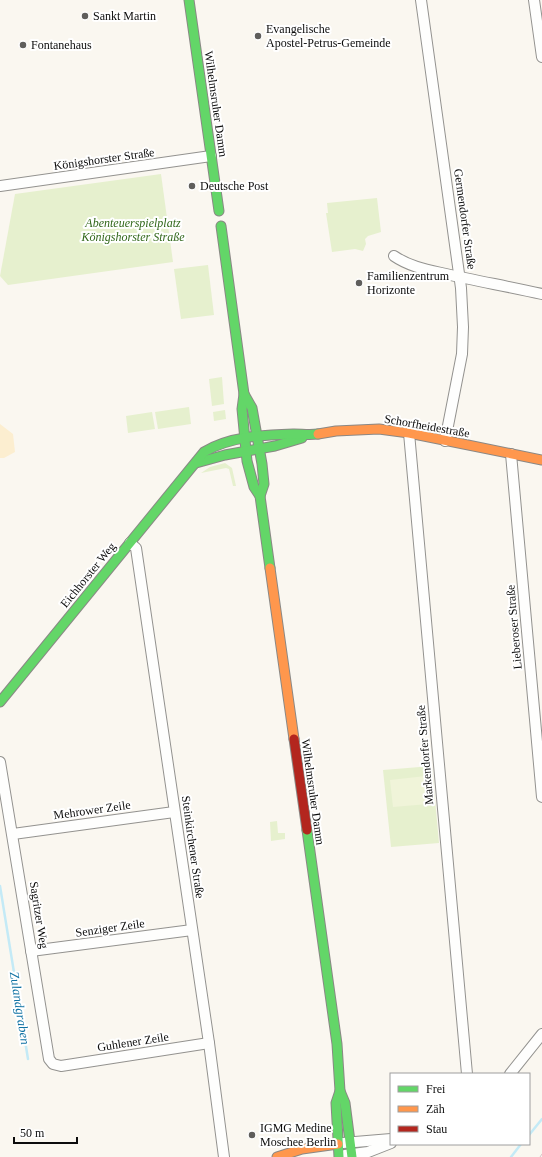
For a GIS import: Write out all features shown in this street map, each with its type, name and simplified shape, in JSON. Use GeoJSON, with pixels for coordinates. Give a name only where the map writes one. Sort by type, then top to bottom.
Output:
{"type":"FeatureCollection","features":[{"type":"Feature","properties":{"kind":"main road","name":"Wilhelmsruher Damm"},"geometry":{"type":"LineString","coordinates":[[189,0],[219,211]]}},
{"type":"Feature","properties":{"kind":"main road","name":"Wilhelmsruher Damm"},"geometry":{"type":"LineString","coordinates":[[221,226],[244,394],[242,409],[247,461],[254,487],[260,496],[337,1044],[340,1091],[345,1103],[352,1156]]}},
{"type":"Feature","properties":{"kind":"main road","name":"Wilhelmsruher Damm"},"geometry":{"type":"LineString","coordinates":[[244,394],[252,408],[260,449],[264,484],[260,496]]}},
{"type":"Feature","properties":{"kind":"main road","name":"Schorfheidestraße"},"geometry":{"type":"LineString","coordinates":[[246,451],[286,444],[308,435],[336,431],[379,429],[542,460]]}},
{"type":"Feature","properties":{"kind":"main road","name":"Schorfheidestraße"},"geometry":{"type":"LineString","coordinates":[[244,439],[278,435],[308,435]]}},
{"type":"Feature","properties":{"kind":"main road","name":"Eichhorster Weg"},"geometry":{"type":"LineString","coordinates":[[0,702],[204,452],[214,446],[229,441],[244,439]]}},
{"type":"Feature","properties":{"kind":"main road"},"geometry":{"type":"LineString","coordinates":[[196,463],[227,454],[246,451]]}},
{"type":"Feature","properties":{"kind":"main road","name":"Wilhelmsruher Damm"},"geometry":{"type":"LineString","coordinates":[[336,1157],[338,1144],[336,1103],[340,1091]]}},
{"type":"Feature","properties":{"kind":"main road"},"geometry":{"type":"LineString","coordinates":[[283,1157],[292,1152],[322,1145],[338,1144]]}},
{"type":"Feature","properties":{"kind":"street","name":"Germendorfer Straße"},"geometry":{"type":"LineString","coordinates":[[421,0],[460,277],[463,327],[462,354],[445,441]]}},
{"type":"Feature","properties":{"kind":"street"},"geometry":{"type":"LineString","coordinates":[[534,0],[542,57]]}},
{"type":"Feature","properties":{"kind":"street","name":"Königshorster Straße"},"geometry":{"type":"LineString","coordinates":[[0,186],[211,156]]}},
{"type":"Feature","properties":{"kind":"street"},"geometry":{"type":"LineString","coordinates":[[394,256],[411,266],[542,294]]}},
{"type":"Feature","properties":{"kind":"street","name":"Markendorfer Straße"},"geometry":{"type":"LineString","coordinates":[[409,434],[467,1073]]}},
{"type":"Feature","properties":{"kind":"street","name":"Lieberoser Straße"},"geometry":{"type":"LineString","coordinates":[[511,454],[542,797]]}},
{"type":"Feature","properties":{"kind":"street","name":"Steinkirchener Straße"},"geometry":{"type":"LineString","coordinates":[[130,543],[136,548],[224,1157]]}},
{"type":"Feature","properties":{"kind":"street","name":"Sagritzer Weg"},"geometry":{"type":"LineString","coordinates":[[0,762],[49,1059],[53,1064],[61,1066]]}},
{"type":"Feature","properties":{"kind":"street","name":"Mehrower Zeile"},"geometry":{"type":"LineString","coordinates":[[13,834],[174,812]]}},
{"type":"Feature","properties":{"kind":"street","name":"Senziger Zeile"},"geometry":{"type":"LineString","coordinates":[[31,951],[192,930]]}},
{"type":"Feature","properties":{"kind":"street"},"geometry":{"type":"LineString","coordinates":[[511,1073],[542,1034]]}},
{"type":"Feature","properties":{"kind":"street","name":"Guhlener Zeile"},"geometry":{"type":"LineString","coordinates":[[61,1066],[208,1043]]}},
{"type":"Feature","properties":{"kind":"street"},"geometry":{"type":"LineString","coordinates":[[338,1144],[390,1139]]}},
{"type":"Feature","properties":{"kind":"street"},"geometry":{"type":"LineString","coordinates":[[336,1157],[352,1156],[368,1152],[390,1143]]}},
{"type":"Feature","properties":{"kind":"green space","name":"Abenteuerspielplatz Königshorster Straße"},"geometry":{"type":"Polygon","coordinates":[[[161,174],[173,262],[8,285],[0,276],[15,194],[161,174]]]}},
{"type":"Feature","properties":{"kind":"green space"},"geometry":{"type":"Polygon","coordinates":[[[377,198],[381,232],[368,236],[365,239],[366,244],[363,251],[355,249],[332,252],[326,213],[328,213],[327,203],[377,198]]]}},
{"type":"Feature","properties":{"kind":"green space"},"geometry":{"type":"Polygon","coordinates":[[[208,265],[214,315],[181,319],[174,269],[208,265]]]}},
{"type":"Feature","properties":{"kind":"green space"},"geometry":{"type":"Polygon","coordinates":[[[222,377],[224,404],[212,406],[209,379],[222,377]]]}},
{"type":"Feature","properties":{"kind":"green space"},"geometry":{"type":"Polygon","coordinates":[[[189,407],[191,424],[158,429],[155,412],[189,407]]]}},
{"type":"Feature","properties":{"kind":"green space"},"geometry":{"type":"Polygon","coordinates":[[[225,410],[226,419],[214,421],[213,412],[225,410]]]}},
{"type":"Feature","properties":{"kind":"green space"},"geometry":{"type":"Polygon","coordinates":[[[152,412],[155,429],[128,433],[126,416],[152,412]]]}},
{"type":"Feature","properties":{"kind":"green space"},"geometry":{"type":"Polygon","coordinates":[[[225,463],[232,468],[236,486],[233,486],[229,469],[226,468],[201,473],[210,467],[225,463]]]}},
{"type":"Feature","properties":{"kind":"green space"},"geometry":{"type":"Polygon","coordinates":[[[432,766],[439,843],[391,847],[383,770],[432,766]]]}},
{"type":"Feature","properties":{"kind":"green space"},"geometry":{"type":"Polygon","coordinates":[[[426,776],[428,804],[393,807],[390,780],[426,776]]]}},
{"type":"Feature","properties":{"kind":"green space"},"geometry":{"type":"Polygon","coordinates":[[[277,821],[278,833],[285,833],[285,839],[271,841],[270,822],[277,821]]]}},
{"type":"Feature","properties":{"kind":"sand"},"geometry":{"type":"Polygon","coordinates":[[[0,424],[13,434],[15,452],[4,458],[0,458],[0,424]]]}},
{"type":"Feature","properties":{"kind":"waterway","name":"Zulandgraben"},"geometry":{"type":"LineString","coordinates":[[0,886],[28,1059]]}},
{"type":"Feature","properties":{"kind":"waterway"},"geometry":{"type":"LineString","coordinates":[[530,1134],[542,1119]]}},
{"type":"Feature","properties":{"kind":"waterway"},"geometry":{"type":"LineString","coordinates":[[511,1157],[520,1145]]}},
{"type":"Feature","properties":{"kind":"traffic: fast"},"geometry":{"type":"LineString","coordinates":[[189,0],[219,211]]}},
{"type":"Feature","properties":{"kind":"traffic: fast"},"geometry":{"type":"LineString","coordinates":[[221,226],[244,394],[242,409],[247,461],[254,487],[260,496],[270,568]]}},
{"type":"Feature","properties":{"kind":"traffic: fast"},"geometry":{"type":"LineString","coordinates":[[244,394],[252,408],[262,464],[264,484],[260,496]]}},
{"type":"Feature","properties":{"kind":"traffic: fast"},"geometry":{"type":"LineString","coordinates":[[0,702],[204,452],[225,443],[248,437],[283,434],[318,434]]}},
{"type":"Feature","properties":{"kind":"traffic: fast"},"geometry":{"type":"LineString","coordinates":[[196,463],[225,455],[275,446],[302,438]]}},
{"type":"Feature","properties":{"kind":"traffic: fast"},"geometry":{"type":"LineString","coordinates":[[307,830],[337,1044],[340,1091],[345,1103],[352,1157]]}},
{"type":"Feature","properties":{"kind":"traffic: fast"},"geometry":{"type":"LineString","coordinates":[[339,1157],[336,1103],[340,1091]]}},
{"type":"Feature","properties":{"kind":"traffic: slow"},"geometry":{"type":"LineString","coordinates":[[318,434],[336,431],[379,429],[409,433],[542,460]]}},
{"type":"Feature","properties":{"kind":"traffic: slow"},"geometry":{"type":"LineString","coordinates":[[270,568],[294,739]]}},
{"type":"Feature","properties":{"kind":"traffic: slow"},"geometry":{"type":"LineString","coordinates":[[277,1157],[302,1149],[338,1144]]}},
{"type":"Feature","properties":{"kind":"traffic: jam"},"geometry":{"type":"LineString","coordinates":[[294,739],[307,830]]}},
{"type":"Feature","properties":{"kind":"place","name":"Sankt Martin"},"geometry":{"type":"Point","coordinates":[85,16]}},
{"type":"Feature","properties":{"kind":"place","name":"Evangelische Apostel-Petrus-Gemeinde"},"geometry":{"type":"Point","coordinates":[258,36]}},
{"type":"Feature","properties":{"kind":"place","name":"Fontanehaus"},"geometry":{"type":"Point","coordinates":[23,45]}},
{"type":"Feature","properties":{"kind":"place","name":"Deutsche Post"},"geometry":{"type":"Point","coordinates":[192,186]}},
{"type":"Feature","properties":{"kind":"place","name":"Familienzentrum Horizonte"},"geometry":{"type":"Point","coordinates":[359,283]}},
{"type":"Feature","properties":{"kind":"place","name":"IGMG Medine Moschee Berlin"},"geometry":{"type":"Point","coordinates":[252,1135]}}]}
